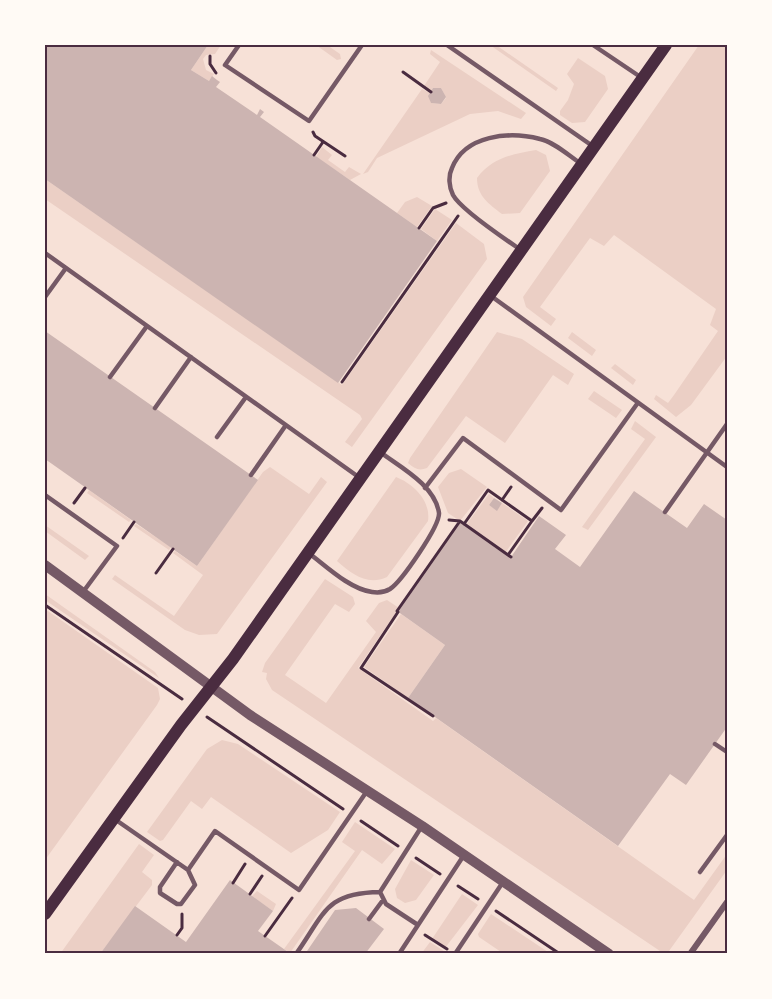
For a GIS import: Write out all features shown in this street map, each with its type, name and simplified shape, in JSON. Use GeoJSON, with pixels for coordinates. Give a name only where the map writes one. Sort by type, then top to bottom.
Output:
{"type":"FeatureCollection","features":[{"type":"Feature","properties":{"kind":"main road"},"geometry":{"type":"LineString","coordinates":[[45,914],[180,725],[212,687],[308,553],[666,45]]}},
{"type":"Feature","properties":{"kind":"street"},"geometry":{"type":"LineString","coordinates":[[45,565],[212,687],[422,826],[609,954]]}},
{"type":"Feature","properties":{"kind":"street"},"geometry":{"type":"LineString","coordinates":[[690,954],[727,902]]}},
{"type":"Feature","properties":{"kind":"lane"},"geometry":{"type":"LineString","coordinates":[[239,45],[225,65],[309,121],[362,45]]}},
{"type":"Feature","properties":{"kind":"lane"},"geometry":{"type":"LineString","coordinates":[[447,45],[594,147]]}},
{"type":"Feature","properties":{"kind":"lane"},"geometry":{"type":"LineString","coordinates":[[593,45],[642,78]]}},
{"type":"Feature","properties":{"kind":"lane"},"geometry":{"type":"LineString","coordinates":[[521,250],[456,200],[449,182],[456,158],[463,148],[488,139],[529,137],[543,140],[582,164]]}},
{"type":"Feature","properties":{"kind":"lane"},"geometry":{"type":"LineString","coordinates":[[45,254],[360,478]]}},
{"type":"Feature","properties":{"kind":"lane"},"geometry":{"type":"LineString","coordinates":[[45,297],[66,268]]}},
{"type":"Feature","properties":{"kind":"lane"},"geometry":{"type":"LineString","coordinates":[[489,295],[727,467]]}},
{"type":"Feature","properties":{"kind":"lane"},"geometry":{"type":"LineString","coordinates":[[110,377],[147,326]]}},
{"type":"Feature","properties":{"kind":"lane"},"geometry":{"type":"LineString","coordinates":[[155,408],[191,357]]}},
{"type":"Feature","properties":{"kind":"lane"},"geometry":{"type":"LineString","coordinates":[[217,437],[246,396]]}},
{"type":"Feature","properties":{"kind":"lane"},"geometry":{"type":"LineString","coordinates":[[425,488],[463,438],[561,510],[637,404]]}},
{"type":"Feature","properties":{"kind":"lane"},"geometry":{"type":"LineString","coordinates":[[665,512],[727,424]]}},
{"type":"Feature","properties":{"kind":"lane"},"geometry":{"type":"LineString","coordinates":[[251,475],[286,425]]}},
{"type":"Feature","properties":{"kind":"lane"},"geometry":{"type":"LineString","coordinates":[[308,553],[360,589],[378,592],[390,589],[398,582],[436,525],[439,512],[425,488],[379,451]]}},
{"type":"Feature","properties":{"kind":"lane"},"geometry":{"type":"LineString","coordinates":[[45,495],[117,546],[83,592]]}},
{"type":"Feature","properties":{"kind":"lane"},"geometry":{"type":"LineString","coordinates":[[715,744],[727,752]]}},
{"type":"Feature","properties":{"kind":"lane"},"geometry":{"type":"LineString","coordinates":[[189,870],[215,831],[298,890],[367,791]]}},
{"type":"Feature","properties":{"kind":"lane"},"geometry":{"type":"LineString","coordinates":[[114,818],[189,870],[195,885],[181,904],[177,904],[160,893],[160,887],[177,862]]}},
{"type":"Feature","properties":{"kind":"lane"},"geometry":{"type":"LineString","coordinates":[[380,892],[422,826]]}},
{"type":"Feature","properties":{"kind":"lane"},"geometry":{"type":"LineString","coordinates":[[700,872],[727,835]]}},
{"type":"Feature","properties":{"kind":"lane"},"geometry":{"type":"LineString","coordinates":[[399,954],[464,855]]}},
{"type":"Feature","properties":{"kind":"lane"},"geometry":{"type":"LineString","coordinates":[[455,954],[503,882]]}},
{"type":"Feature","properties":{"kind":"lane"},"geometry":{"type":"LineString","coordinates":[[380,892],[383,900],[418,925]]}},
{"type":"Feature","properties":{"kind":"lane"},"geometry":{"type":"LineString","coordinates":[[296,954],[337,899],[353,893],[380,892]]}},
{"type":"Feature","properties":{"kind":"lane"},"geometry":{"type":"LineString","coordinates":[[369,919],[383,900]]}},
{"type":"Feature","properties":{"kind":"path"},"geometry":{"type":"LineString","coordinates":[[403,72],[430,92]]}},
{"type":"Feature","properties":{"kind":"path"},"geometry":{"type":"LineString","coordinates":[[309,121],[315,136],[345,156]]}},
{"type":"Feature","properties":{"kind":"path"},"geometry":{"type":"LineString","coordinates":[[314,155],[323,142]]}},
{"type":"Feature","properties":{"kind":"path"},"geometry":{"type":"LineString","coordinates":[[419,228],[433,208]]}},
{"type":"Feature","properties":{"kind":"path"},"geometry":{"type":"LineString","coordinates":[[342,382],[453,222]]}},
{"type":"Feature","properties":{"kind":"path"},"geometry":{"type":"LineString","coordinates":[[502,500],[517,478]]}},
{"type":"Feature","properties":{"kind":"path"},"geometry":{"type":"LineString","coordinates":[[68,511],[85,488]]}},
{"type":"Feature","properties":{"kind":"path"},"geometry":{"type":"LineString","coordinates":[[433,716],[361,668],[397,611],[460,521],[464,524],[509,556],[532,521],[488,490],[464,524]]}},
{"type":"Feature","properties":{"kind":"path"},"geometry":{"type":"LineString","coordinates":[[117,546],[134,522]]}},
{"type":"Feature","properties":{"kind":"path"},"geometry":{"type":"LineString","coordinates":[[156,573],[173,549]]}},
{"type":"Feature","properties":{"kind":"path"},"geometry":{"type":"LineString","coordinates":[[45,605],[162,685]]}},
{"type":"Feature","properties":{"kind":"path"},"geometry":{"type":"LineString","coordinates":[[226,732],[396,845]]}},
{"type":"Feature","properties":{"kind":"path"},"geometry":{"type":"LineString","coordinates":[[414,856],[436,872]]}},
{"type":"Feature","properties":{"kind":"path"},"geometry":{"type":"LineString","coordinates":[[234,882],[237,876]]}},
{"type":"Feature","properties":{"kind":"path"},"geometry":{"type":"LineString","coordinates":[[250,894],[254,888]]}},
{"type":"Feature","properties":{"kind":"path"},"geometry":{"type":"LineString","coordinates":[[265,936],[298,890]]}},
{"type":"Feature","properties":{"kind":"path"},"geometry":{"type":"LineString","coordinates":[[464,890],[480,900]]}},
{"type":"Feature","properties":{"kind":"path"},"geometry":{"type":"LineString","coordinates":[[494,910],[560,954]]}},
{"type":"Feature","properties":{"kind":"path"},"geometry":{"type":"LineString","coordinates":[[177,935],[182,928]]}},
{"type":"Feature","properties":{"kind":"path"},"geometry":{"type":"LineString","coordinates":[[431,939],[446,949]]}},
{"type":"Feature","properties":{"kind":"shaded area"},"geometry":{"type":"Polygon","coordinates":[[[208,45],[221,45],[215,54],[206,55],[203,59],[206,70],[214,74],[209,81],[191,70],[208,45]]]}},
{"type":"Feature","properties":{"kind":"shaded area"},"geometry":{"type":"Polygon","coordinates":[[[316,45],[327,45],[340,54],[341,59],[337,60],[316,45]]]}},
{"type":"Feature","properties":{"kind":"shaded area"},"geometry":{"type":"Polygon","coordinates":[[[490,45],[496,45],[558,88],[556,91],[490,45]]]}},
{"type":"Feature","properties":{"kind":"shaded area"},"geometry":{"type":"Polygon","coordinates":[[[699,45],[725,45],[727,48],[727,356],[691,405],[676,417],[654,399],[656,395],[668,403],[674,395],[718,331],[710,325],[716,309],[614,235],[604,246],[590,238],[540,307],[556,319],[551,326],[526,307],[523,297],[699,45]]]}},
{"type":"Feature","properties":{"kind":"shaded area"},"geometry":{"type":"Polygon","coordinates":[[[431,50],[526,113],[521,119],[498,111],[470,114],[377,158],[368,172],[363,174],[422,89],[430,93],[431,103],[441,104],[446,98],[441,88],[433,88],[431,91],[424,86],[440,62],[430,54],[431,50]]]}},
{"type":"Feature","properties":{"kind":"shaded area"},"geometry":{"type":"Polygon","coordinates":[[[578,58],[605,76],[608,89],[585,122],[572,123],[560,115],[560,111],[568,100],[574,84],[567,74],[578,58]]]}},
{"type":"Feature","properties":{"kind":"shaded area"},"geometry":{"type":"Polygon","coordinates":[[[322,147],[332,155],[328,160],[345,172],[349,167],[361,174],[350,180],[316,157],[322,147]]]}},
{"type":"Feature","properties":{"kind":"shaded area"},"geometry":{"type":"Polygon","coordinates":[[[536,150],[546,155],[550,171],[520,213],[502,214],[481,195],[477,178],[496,161],[511,155],[536,150]]]}},
{"type":"Feature","properties":{"kind":"shaded area"},"geometry":{"type":"Polygon","coordinates":[[[45,179],[342,385],[456,223],[484,244],[487,259],[352,447],[345,442],[362,419],[360,415],[45,199],[45,179]]]}},
{"type":"Feature","properties":{"kind":"shaded area"},"geometry":{"type":"Polygon","coordinates":[[[417,197],[432,206],[417,227],[397,213],[405,202],[417,197]]]}},
{"type":"Feature","properties":{"kind":"shaded area"},"geometry":{"type":"Polygon","coordinates":[[[435,209],[452,220],[437,241],[421,229],[435,209]]]}},
{"type":"Feature","properties":{"kind":"shaded area"},"geometry":{"type":"Polygon","coordinates":[[[497,332],[522,339],[574,374],[568,385],[553,375],[505,443],[466,416],[427,468],[413,467],[408,463],[410,458],[497,332]]]}},
{"type":"Feature","properties":{"kind":"shaded area"},"geometry":{"type":"Polygon","coordinates":[[[572,332],[596,350],[592,356],[568,338],[572,332]]]}},
{"type":"Feature","properties":{"kind":"shaded area"},"geometry":{"type":"Polygon","coordinates":[[[615,364],[636,380],[633,385],[611,368],[615,364]]]}},
{"type":"Feature","properties":{"kind":"shaded area"},"geometry":{"type":"Polygon","coordinates":[[[594,391],[622,410],[616,418],[588,399],[594,391]]]}},
{"type":"Feature","properties":{"kind":"shaded area"},"geometry":{"type":"Polygon","coordinates":[[[635,421],[656,437],[588,530],[582,527],[645,439],[631,429],[635,421]]]}},
{"type":"Feature","properties":{"kind":"shaded area"},"geometry":{"type":"Polygon","coordinates":[[[270,467],[309,494],[321,477],[327,482],[217,634],[199,635],[185,630],[112,579],[115,575],[174,616],[203,575],[173,553],[175,551],[197,566],[263,472],[270,467]]]}},
{"type":"Feature","properties":{"kind":"shaded area"},"geometry":{"type":"Polygon","coordinates":[[[461,469],[487,487],[460,521],[448,513],[438,487],[449,473],[461,469]]]}},
{"type":"Feature","properties":{"kind":"shaded area"},"geometry":{"type":"Polygon","coordinates":[[[396,477],[409,484],[420,494],[427,507],[428,521],[387,577],[366,579],[354,574],[337,561],[396,477]]]}},
{"type":"Feature","properties":{"kind":"shaded area"},"geometry":{"type":"Polygon","coordinates":[[[89,490],[131,520],[129,522],[87,493],[89,490]]]}},
{"type":"Feature","properties":{"kind":"shaded area"},"geometry":{"type":"Polygon","coordinates":[[[489,494],[494,498],[489,505],[497,510],[502,503],[528,521],[505,553],[466,525],[489,494]]]}},
{"type":"Feature","properties":{"kind":"shaded area"},"geometry":{"type":"Polygon","coordinates":[[[136,524],[171,547],[169,550],[134,526],[136,524]]]}},
{"type":"Feature","properties":{"kind":"shaded area"},"geometry":{"type":"Polygon","coordinates":[[[45,525],[89,556],[85,560],[45,531],[45,525]]]}},
{"type":"Feature","properties":{"kind":"shaded area"},"geometry":{"type":"Polygon","coordinates":[[[325,579],[353,597],[355,604],[349,612],[335,604],[285,675],[326,703],[376,632],[366,621],[379,603],[387,600],[399,608],[358,668],[433,721],[436,718],[694,900],[727,854],[727,870],[669,951],[660,951],[272,690],[266,679],[267,673],[262,672],[265,663],[325,579]]]}},
{"type":"Feature","properties":{"kind":"shaded area"},"geometry":{"type":"Polygon","coordinates":[[[45,594],[155,672],[159,678],[45,600],[45,594]]]}},
{"type":"Feature","properties":{"kind":"shaded area"},"geometry":{"type":"Polygon","coordinates":[[[45,609],[158,688],[160,699],[45,860],[45,609]]]}},
{"type":"Feature","properties":{"kind":"shaded area"},"geometry":{"type":"Polygon","coordinates":[[[401,614],[445,645],[408,698],[364,667],[401,614]]]}},
{"type":"Feature","properties":{"kind":"shaded area"},"geometry":{"type":"Polygon","coordinates":[[[222,740],[238,744],[340,812],[328,830],[291,853],[211,797],[202,809],[191,801],[163,840],[160,841],[147,832],[207,749],[222,740]]]}},
{"type":"Feature","properties":{"kind":"shaded area"},"geometry":{"type":"Polygon","coordinates":[[[355,822],[395,849],[382,864],[362,850],[290,953],[284,949],[355,851],[342,842],[355,822]]]}},
{"type":"Feature","properties":{"kind":"shaded area"},"geometry":{"type":"Polygon","coordinates":[[[139,844],[154,855],[142,872],[152,880],[152,885],[100,954],[60,954],[139,844]]]}},
{"type":"Feature","properties":{"kind":"shaded area"},"geometry":{"type":"Polygon","coordinates":[[[411,860],[434,875],[416,900],[405,903],[397,898],[395,889],[411,860]]]}},
{"type":"Feature","properties":{"kind":"shaded area"},"geometry":{"type":"Polygon","coordinates":[[[257,891],[276,904],[273,911],[252,896],[257,891]]]}},
{"type":"Feature","properties":{"kind":"shaded area"},"geometry":{"type":"Polygon","coordinates":[[[462,894],[478,905],[445,948],[432,939],[462,894]]]}},
{"type":"Feature","properties":{"kind":"shaded area"},"geometry":{"type":"Polygon","coordinates":[[[491,914],[551,954],[504,954],[478,934],[491,914]]]}},
{"type":"Feature","properties":{"kind":"shaded area"},"geometry":{"type":"Polygon","coordinates":[[[430,942],[444,951],[442,954],[421,954],[430,942]]]}},
{"type":"Feature","properties":{"kind":"building"},"geometry":{"type":"Polygon","coordinates":[[[45,45],[208,45],[191,70],[209,81],[212,76],[220,82],[216,87],[257,115],[260,109],[264,112],[260,117],[437,241],[338,383],[45,179],[45,45]]]}},
{"type":"Feature","properties":{"kind":"building"},"geometry":{"type":"Polygon","coordinates":[[[433,88],[441,88],[446,97],[441,104],[431,103],[428,96],[433,88]]]}},
{"type":"Feature","properties":{"kind":"building"},"geometry":{"type":"Polygon","coordinates":[[[45,331],[258,480],[197,566],[45,459],[45,331]]]}},
{"type":"Feature","properties":{"kind":"building"},"geometry":{"type":"Polygon","coordinates":[[[634,491],[687,528],[704,504],[727,520],[727,727],[686,785],[670,774],[618,846],[408,698],[445,645],[397,611],[460,521],[511,557],[539,516],[566,535],[555,549],[580,567],[634,491]]]}},
{"type":"Feature","properties":{"kind":"building"},"geometry":{"type":"Polygon","coordinates":[[[494,498],[502,503],[497,511],[489,505],[494,498]]]}},
{"type":"Feature","properties":{"kind":"building"},"geometry":{"type":"Polygon","coordinates":[[[230,880],[273,911],[258,931],[291,954],[100,954],[135,906],[186,942],[230,880]]]}},
{"type":"Feature","properties":{"kind":"building"},"geometry":{"type":"Polygon","coordinates":[[[356,908],[384,929],[365,954],[305,954],[335,910],[356,908]]]}}]}
